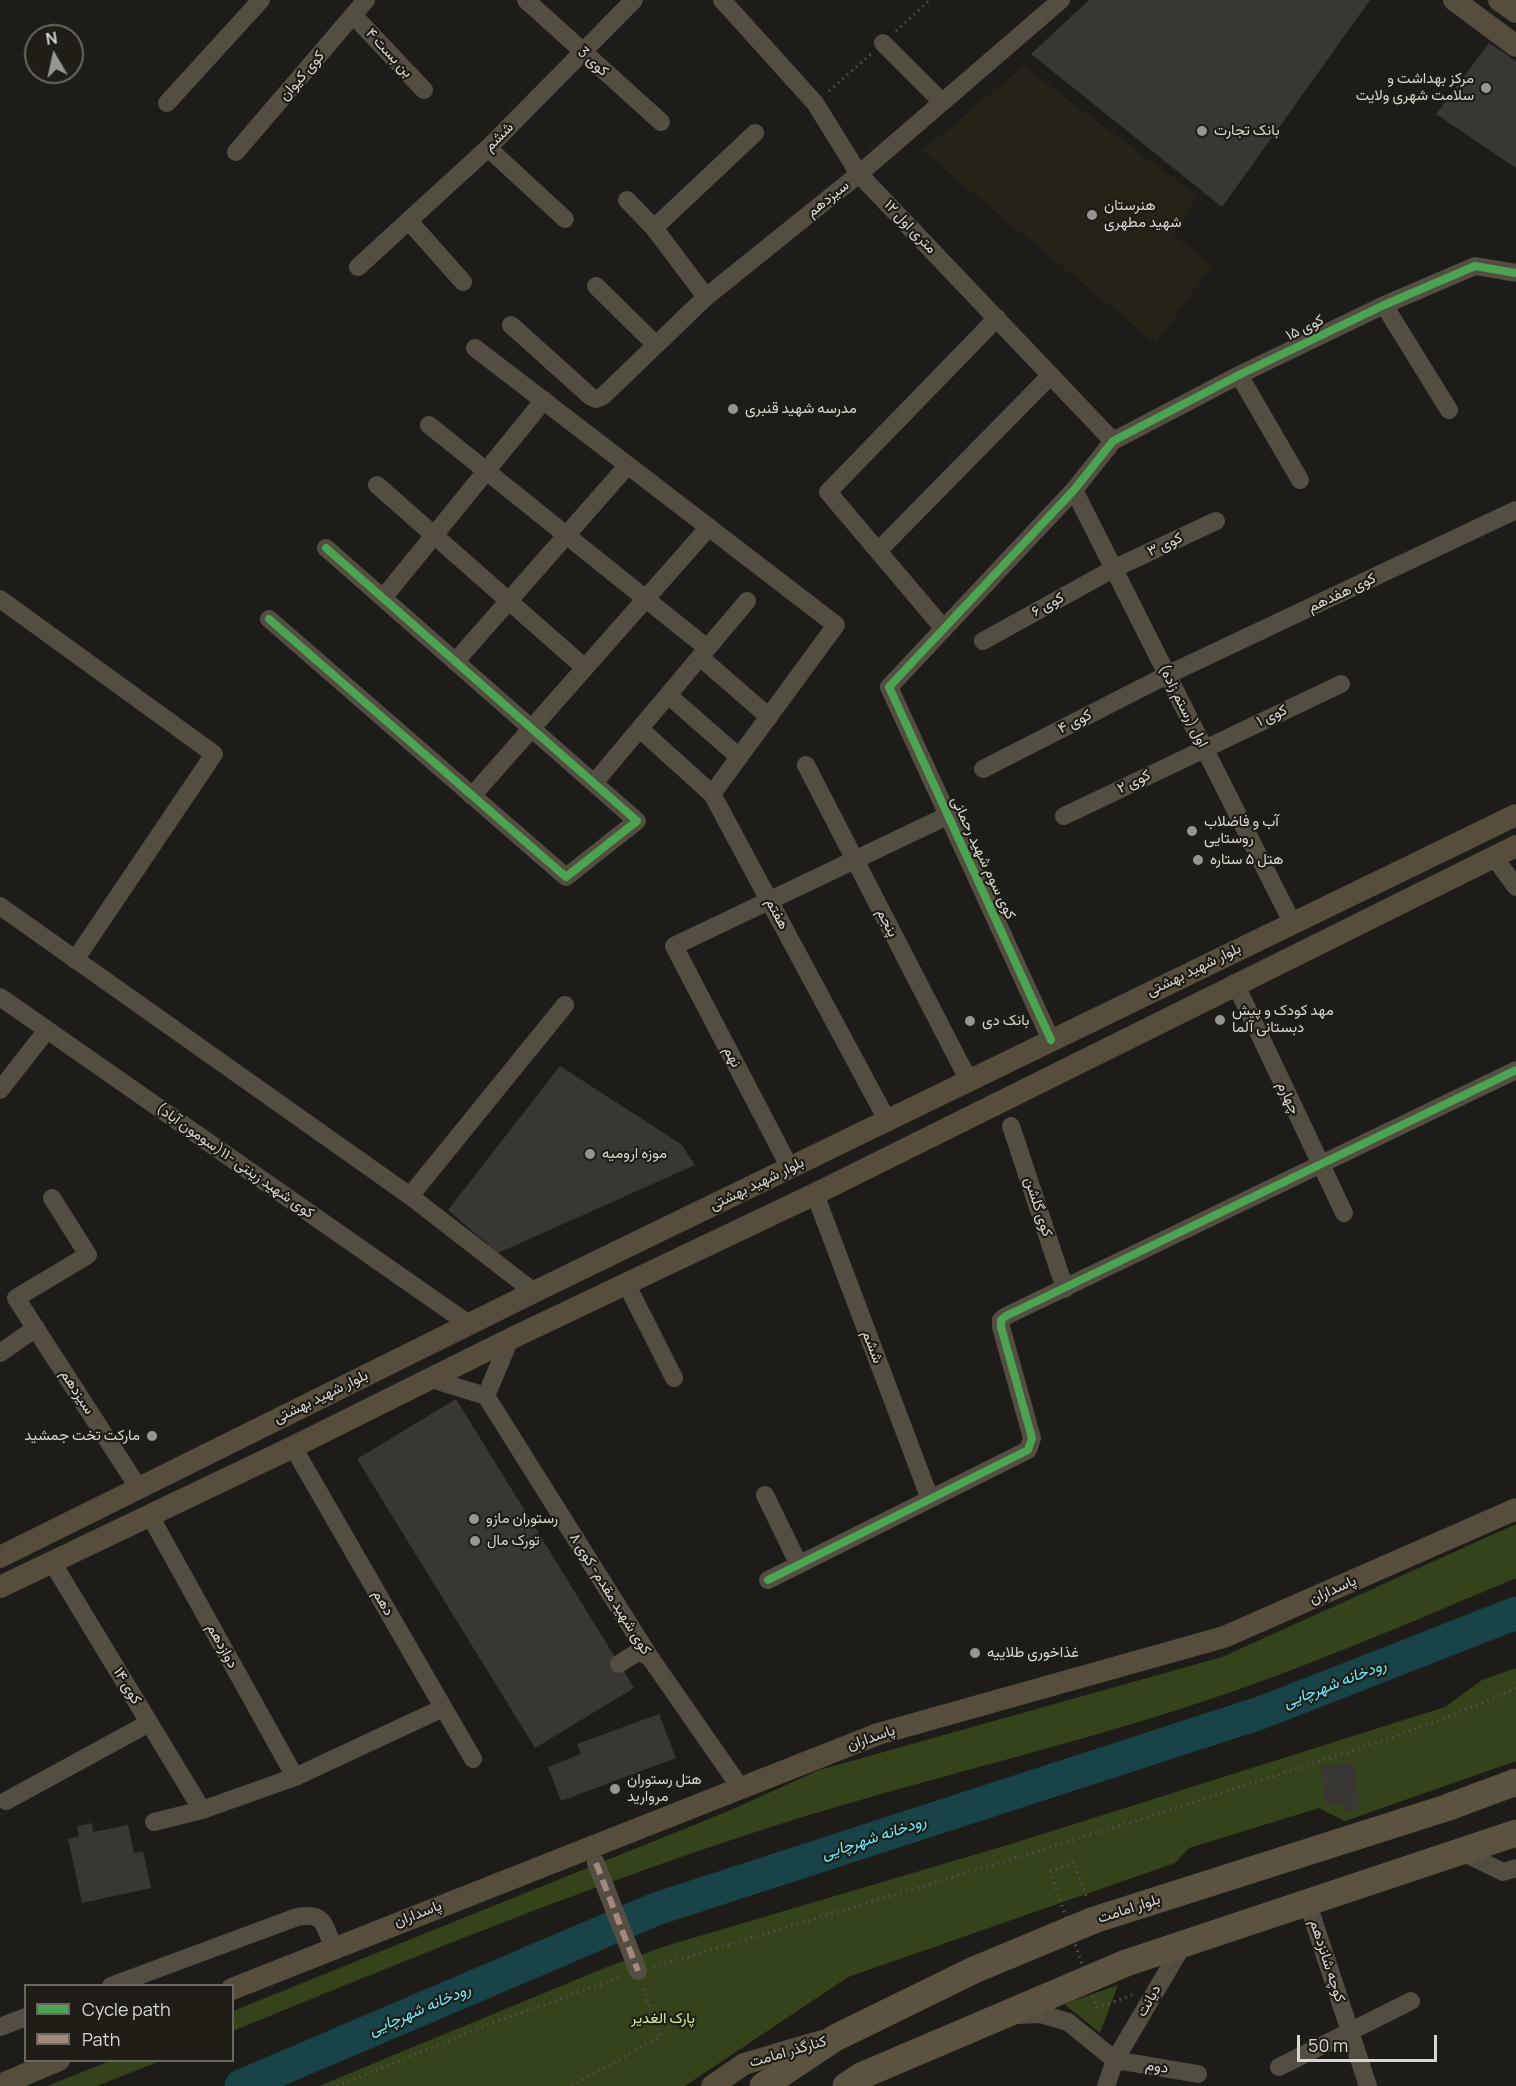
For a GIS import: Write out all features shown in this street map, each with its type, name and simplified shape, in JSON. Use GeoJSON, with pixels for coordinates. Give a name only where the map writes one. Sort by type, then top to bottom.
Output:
{"type":"FeatureCollection","features":[{"type":"Feature","properties":{"kind":"highway","name":"بلوار امامت"},"geometry":{"type":"LineString","coordinates":[[763,2086],[835,2038],[974,1970],[1095,1920],[1446,1808],[1516,1782]]}},
{"type":"Feature","properties":{"kind":"highway"},"geometry":{"type":"LineString","coordinates":[[846,2086],[861,2076],[997,2016],[1126,1963],[1516,1833]]}},
{"type":"Feature","properties":{"kind":"main road"},"geometry":{"type":"LineString","coordinates":[[1454,0],[1516,46]]}},
{"type":"Feature","properties":{"kind":"main road"},"geometry":{"type":"LineString","coordinates":[[1499,0],[1516,12]]}},
{"type":"Feature","properties":{"kind":"main road","name":"بلوار شهید بهشتی"},"geometry":{"type":"LineString","coordinates":[[0,1557],[534,1292],[1516,814]]}},
{"type":"Feature","properties":{"kind":"main road","name":"بلوار شهید بهشتی"},"geometry":{"type":"LineString","coordinates":[[0,1587],[293,1447],[510,1339],[815,1194],[1235,983],[1516,846]]}},
{"type":"Feature","properties":{"kind":"main road","name":"پاسداران"},"geometry":{"type":"LineString","coordinates":[[234,1988],[878,1734],[1224,1637],[1516,1509]]}},
{"type":"Feature","properties":{"kind":"main road","name":"کنارگذر امامت"},"geometry":{"type":"LineString","coordinates":[[712,2086],[744,2064],[835,2038]]}},
{"type":"Feature","properties":{"kind":"main road"},"geometry":{"type":"LineString","coordinates":[[0,2085],[57,2062]]}},
{"type":"Feature","properties":{"kind":"street"},"geometry":{"type":"LineString","coordinates":[[167,103],[261,0]]}},
{"type":"Feature","properties":{"kind":"street","name":"کوی کیوان"},"geometry":{"type":"LineString","coordinates":[[236,152],[366,0]]}},
{"type":"Feature","properties":{"kind":"street","name":"کوی 3"},"geometry":{"type":"LineString","coordinates":[[526,0],[661,122]]}},
{"type":"Feature","properties":{"kind":"street","name":"ششم"},"geometry":{"type":"LineString","coordinates":[[358,267],[488,148],[634,0]]}},
{"type":"Feature","properties":{"kind":"street","name":"۱۲ متری اول"},"geometry":{"type":"LineString","coordinates":[[722,0],[815,103],[859,174],[1113,441]]}},
{"type":"Feature","properties":{"kind":"street","name":"سیزدهم"},"geometry":{"type":"LineString","coordinates":[[511,325],[596,399],[603,396],[706,297],[859,174],[1061,0]]}},
{"type":"Feature","properties":{"kind":"street","name":"بن بست ۴"},"geometry":{"type":"LineString","coordinates":[[354,16],[424,90]]}},
{"type":"Feature","properties":{"kind":"street"},"geometry":{"type":"LineString","coordinates":[[883,43],[941,101]]}},
{"type":"Feature","properties":{"kind":"street"},"geometry":{"type":"LineString","coordinates":[[654,228],[755,133]]}},
{"type":"Feature","properties":{"kind":"street"},"geometry":{"type":"LineString","coordinates":[[488,148],[566,219]]}},
{"type":"Feature","properties":{"kind":"street"},"geometry":{"type":"LineString","coordinates":[[627,200],[654,228],[706,297]]}},
{"type":"Feature","properties":{"kind":"street"},"geometry":{"type":"LineString","coordinates":[[409,221],[463,282]]}},
{"type":"Feature","properties":{"kind":"street","name":"کوی ۱۵"},"geometry":{"type":"LineString","coordinates":[[1113,441],[1239,375],[1384,305],[1475,266],[1516,273]]}},
{"type":"Feature","properties":{"kind":"street"},"geometry":{"type":"LineString","coordinates":[[596,286],[656,345]]}},
{"type":"Feature","properties":{"kind":"street"},"geometry":{"type":"LineString","coordinates":[[1384,305],[1449,410]]}},
{"type":"Feature","properties":{"kind":"street"},"geometry":{"type":"LineString","coordinates":[[997,318],[828,492],[944,629],[1074,490],[1113,441]]}},
{"type":"Feature","properties":{"kind":"street"},"geometry":{"type":"LineString","coordinates":[[475,348],[836,625],[712,794]]}},
{"type":"Feature","properties":{"kind":"street"},"geometry":{"type":"LineString","coordinates":[[878,551],[1051,375]]}},
{"type":"Feature","properties":{"kind":"street"},"geometry":{"type":"LineString","coordinates":[[1239,375],[1300,480]]}},
{"type":"Feature","properties":{"kind":"street"},"geometry":{"type":"LineString","coordinates":[[382,598],[544,400]]}},
{"type":"Feature","properties":{"kind":"street"},"geometry":{"type":"LineString","coordinates":[[429,425],[646,599],[769,717]]}},
{"type":"Feature","properties":{"kind":"street"},"geometry":{"type":"LineString","coordinates":[[455,662],[628,465]]}},
{"type":"Feature","properties":{"kind":"street"},"geometry":{"type":"LineString","coordinates":[[377,485],[585,668]]}},
{"type":"Feature","properties":{"kind":"street","name":"اول (رستم زاده)"},"geometry":{"type":"LineString","coordinates":[[1074,490],[1292,922]]}},
{"type":"Feature","properties":{"kind":"street","name":"کوی هفدهم"},"geometry":{"type":"LineString","coordinates":[[1167,675],[1516,510]]}},
{"type":"Feature","properties":{"kind":"street","name":"کوی ۳"},"geometry":{"type":"LineString","coordinates":[[1113,569],[1216,521]]}},
{"type":"Feature","properties":{"kind":"street"},"geometry":{"type":"LineString","coordinates":[[472,796],[709,527]]}},
{"type":"Feature","properties":{"kind":"street"},"geometry":{"type":"LineString","coordinates":[[269,620],[566,877],[637,821],[326,548]]}},
{"type":"Feature","properties":{"kind":"street","name":"کوی ۶"},"geometry":{"type":"LineString","coordinates":[[983,641],[1113,569]]}},
{"type":"Feature","properties":{"kind":"street"},"geometry":{"type":"LineString","coordinates":[[0,599],[213,754],[75,960]]}},
{"type":"Feature","properties":{"kind":"street"},"geometry":{"type":"LineString","coordinates":[[594,783],[747,601]]}},
{"type":"Feature","properties":{"kind":"street","name":"کوی سوم شهید رحمانی"},"geometry":{"type":"LineString","coordinates":[[944,629],[890,687],[1051,1040]]}},
{"type":"Feature","properties":{"kind":"street","name":"کوی ۴"},"geometry":{"type":"LineString","coordinates":[[983,769],[1167,675]]}},
{"type":"Feature","properties":{"kind":"street","name":"کوی ۱"},"geometry":{"type":"LineString","coordinates":[[1204,748],[1341,684]]}},
{"type":"Feature","properties":{"kind":"street"},"geometry":{"type":"LineString","coordinates":[[668,695],[740,757]]}},
{"type":"Feature","properties":{"kind":"street","name":"هفتم"},"geometry":{"type":"LineString","coordinates":[[640,729],[712,794],[887,1120]]}},
{"type":"Feature","properties":{"kind":"street","name":"کوی ۲"},"geometry":{"type":"LineString","coordinates":[[1064,816],[1204,748]]}},
{"type":"Feature","properties":{"kind":"street","name":"پنجم"},"geometry":{"type":"LineString","coordinates":[[806,765],[969,1081]]}},
{"type":"Feature","properties":{"kind":"street"},"geometry":{"type":"LineString","coordinates":[[770,900],[948,815]]}},
{"type":"Feature","properties":{"kind":"street"},"geometry":{"type":"LineString","coordinates":[[1494,857],[1516,886]]}},
{"type":"Feature","properties":{"kind":"street","name":"نهم"},"geometry":{"type":"LineString","coordinates":[[770,900],[674,946],[790,1168]]}},
{"type":"Feature","properties":{"kind":"street"},"geometry":{"type":"LineString","coordinates":[[0,906],[410,1196],[534,1292]]}},
{"type":"Feature","properties":{"kind":"street","name":"چهارم"},"geometry":{"type":"LineString","coordinates":[[1235,983],[1344,1213]]}},
{"type":"Feature","properties":{"kind":"street","name":"کوی شهید زینتی -۱۱(سومون آباد)"},"geometry":{"type":"LineString","coordinates":[[0,997],[470,1324]]}},
{"type":"Feature","properties":{"kind":"street"},"geometry":{"type":"LineString","coordinates":[[410,1196],[565,1005]]}},
{"type":"Feature","properties":{"kind":"street"},"geometry":{"type":"LineString","coordinates":[[0,1090],[47,1030]]}},
{"type":"Feature","properties":{"kind":"street"},"geometry":{"type":"LineString","coordinates":[[768,1580],[1028,1450],[1032,1438],[1001,1320],[1516,1070]]}},
{"type":"Feature","properties":{"kind":"street","name":"کوی گلشن"},"geometry":{"type":"LineString","coordinates":[[1011,1126],[1065,1288]]}},
{"type":"Feature","properties":{"kind":"street","name":"ششم"},"geometry":{"type":"LineString","coordinates":[[815,1194],[930,1499]]}},
{"type":"Feature","properties":{"kind":"street","name":"سیزدهم"},"geometry":{"type":"LineString","coordinates":[[52,1198],[88,1255],[16,1298],[138,1487]]}},
{"type":"Feature","properties":{"kind":"street"},"geometry":{"type":"LineString","coordinates":[[627,1285],[674,1378]]}},
{"type":"Feature","properties":{"kind":"street"},"geometry":{"type":"LineString","coordinates":[[0,1353],[36,1328]]}},
{"type":"Feature","properties":{"kind":"street"},"geometry":{"type":"LineString","coordinates":[[431,1379],[486,1396],[510,1339]]}},
{"type":"Feature","properties":{"kind":"street","name":"کوی شهید مقدم- کوی ۸"},"geometry":{"type":"LineString","coordinates":[[486,1396],[651,1659],[740,1787]]}},
{"type":"Feature","properties":{"kind":"street","name":"دهم"},"geometry":{"type":"LineString","coordinates":[[293,1447],[473,1759]]}},
{"type":"Feature","properties":{"kind":"street"},"geometry":{"type":"LineString","coordinates":[[765,1495],[799,1565]]}},
{"type":"Feature","properties":{"kind":"street","name":"دوازدهم"},"geometry":{"type":"LineString","coordinates":[[149,1514],[295,1777]]}},
{"type":"Feature","properties":{"kind":"street","name":"کوی ۱۴"},"geometry":{"type":"LineString","coordinates":[[52,1562],[202,1810]]}},
{"type":"Feature","properties":{"kind":"street"},"geometry":{"type":"LineString","coordinates":[[619,1665],[636,1653],[644,1653],[651,1659]]}},
{"type":"Feature","properties":{"kind":"street"},"geometry":{"type":"LineString","coordinates":[[154,1822],[202,1810],[295,1777],[443,1708]]}},
{"type":"Feature","properties":{"kind":"street"},"geometry":{"type":"LineString","coordinates":[[6,1801],[149,1723]]}},
{"type":"Feature","properties":{"kind":"street"},"geometry":{"type":"LineString","coordinates":[[1462,1852],[1503,1872],[1516,1868]]}},
{"type":"Feature","properties":{"kind":"street"},"geometry":{"type":"LineString","coordinates":[[596,1863],[638,1971]]}},
{"type":"Feature","properties":{"kind":"street","name":"کوچه شانزدهم"},"geometry":{"type":"LineString","coordinates":[[1308,1904],[1368,2086]]}},
{"type":"Feature","properties":{"kind":"street"},"geometry":{"type":"LineString","coordinates":[[116,1984],[297,1917],[312,1914],[320,1918],[334,1948]]}},
{"type":"Feature","properties":{"kind":"street","name":"دیانت"},"geometry":{"type":"LineString","coordinates":[[1106,2086],[1115,2060],[1184,1943]]}},
{"type":"Feature","properties":{"kind":"street"},"geometry":{"type":"LineString","coordinates":[[1279,2067],[1411,2001]]}},
{"type":"Feature","properties":{"kind":"street"},"geometry":{"type":"LineString","coordinates":[[997,2016],[1041,2014],[1068,2022],[1115,2060]]}},
{"type":"Feature","properties":{"kind":"street"},"geometry":{"type":"LineString","coordinates":[[0,2027],[24,2018]]}},
{"type":"Feature","properties":{"kind":"street","name":"دوم"},"geometry":{"type":"LineString","coordinates":[[1115,2060],[1198,2074]]}},
{"type":"Feature","properties":{"kind":"path"},"geometry":{"type":"LineString","coordinates":[[338,2086],[492,2023],[638,1971],[1023,1857],[1314,1762],[1478,1705],[1516,1688]]}},
{"type":"Feature","properties":{"kind":"path"},"geometry":{"type":"LineString","coordinates":[[1095,1920],[1074,1862],[1050,1871],[1097,2008],[1135,1994]]}},
{"type":"Feature","properties":{"kind":"path"},"geometry":{"type":"LineString","coordinates":[[572,2086],[660,2036],[638,1971]]}},
{"type":"Feature","properties":{"kind":"shaded area","name":"هنرستان شهید مطهری"},"geometry":{"type":"Polygon","coordinates":[[[1023,66],[1198,196],[1173,235],[1212,265],[1156,344],[922,151],[1023,66]]]}},
{"type":"Feature","properties":{"kind":"green space"},"geometry":{"type":"Polygon","coordinates":[[[1516,1524],[1516,1578],[1342,1650],[1237,1690],[1182,1708],[796,1819],[724,1842],[512,1919],[234,2031],[234,2011],[731,1810],[819,1770],[1222,1657],[1516,1524]]]}},
{"type":"Feature","properties":{"kind":"green space","name":"پارک الغدیر"},"geometry":{"type":"Polygon","coordinates":[[[1516,1668],[1516,1761],[1345,1821],[1319,1808],[1189,1848],[1175,1863],[848,1977],[685,2086],[319,2086],[607,1967],[669,1945],[1011,1844],[1445,1707],[1482,1680],[1516,1668]]]}},
{"type":"Feature","properties":{"kind":"green space"},"geometry":{"type":"Polygon","coordinates":[[[1118,1985],[1100,2033],[1064,2004],[1118,1985]]]}},
{"type":"Feature","properties":{"kind":"green space"},"geometry":{"type":"Polygon","coordinates":[[[107,2062],[157,2062],[97,2086],[47,2086],[107,2062]]]}},
{"type":"Feature","properties":{"kind":"building","name":"بانک تجارت"},"geometry":{"type":"Polygon","coordinates":[[[1089,0],[1370,0],[1222,207],[1031,54],[1089,0]]]}},
{"type":"Feature","properties":{"kind":"building","name":"مرکز بهداشت و سلامت شهری ولایت"},"geometry":{"type":"Polygon","coordinates":[[[1489,43],[1516,61],[1516,168],[1436,114],[1489,43]]]}},
{"type":"Feature","properties":{"kind":"building","name":"موزه ارومیه"},"geometry":{"type":"Polygon","coordinates":[[[560,1066],[681,1144],[695,1165],[498,1253],[448,1210],[560,1066]]]}},
{"type":"Feature","properties":{"kind":"building","name":"تورک مال"},"geometry":{"type":"Polygon","coordinates":[[[456,1399],[634,1688],[535,1748],[357,1459],[456,1399]]]}},
{"type":"Feature","properties":{"kind":"building"},"geometry":{"type":"Polygon","coordinates":[[[659,1714],[676,1758],[561,1801],[548,1767],[581,1754],[577,1744],[659,1714]]]}},
{"type":"Feature","properties":{"kind":"building"},"geometry":{"type":"Polygon","coordinates":[[[1354,1763],[1359,1810],[1344,1812],[1343,1804],[1325,1806],[1321,1766],[1354,1763]]]}},
{"type":"Feature","properties":{"kind":"building"},"geometry":{"type":"Polygon","coordinates":[[[92,1823],[93,1832],[128,1825],[134,1853],[143,1851],[151,1888],[82,1903],[68,1839],[79,1836],[77,1826],[92,1823]]]}},
{"type":"Feature","properties":{"kind":"waterway","name":"رودخانه شهرچایی"},"geometry":{"type":"LineString","coordinates":[[241,2086],[656,1909],[1263,1712],[1516,1613]]}},
{"type":"Feature","properties":{"kind":"marked path"},"geometry":{"type":"LineString","coordinates":[[596,1863],[638,1971]]}},
{"type":"Feature","properties":{"kind":"cycle path"},"geometry":{"type":"LineString","coordinates":[[1051,1040],[889,687],[1074,490],[1113,441],[1239,375],[1384,305],[1475,266],[1516,273]]}},
{"type":"Feature","properties":{"kind":"cycle path"},"geometry":{"type":"LineString","coordinates":[[269,619],[566,877],[637,821],[326,548]]}},
{"type":"Feature","properties":{"kind":"cycle path"},"geometry":{"type":"LineString","coordinates":[[768,1580],[1028,1450],[1032,1438],[1001,1327],[1001,1320],[1006,1316],[1516,1070]]}},
{"type":"Feature","properties":{"kind":"place","name":"مرکز بهداشت و سلامت شهری ولایت"},"geometry":{"type":"Point","coordinates":[1486,88]}},
{"type":"Feature","properties":{"kind":"place","name":"بانک تجارت"},"geometry":{"type":"Point","coordinates":[1202,131]}},
{"type":"Feature","properties":{"kind":"place","name":"هنرستان شهید مطهری"},"geometry":{"type":"Point","coordinates":[1092,215]}},
{"type":"Feature","properties":{"kind":"place","name":"مدرسه شهید قنبری"},"geometry":{"type":"Point","coordinates":[733,409]}},
{"type":"Feature","properties":{"kind":"place","name":"آب و فاضلاب روستایی"},"geometry":{"type":"Point","coordinates":[1192,831]}},
{"type":"Feature","properties":{"kind":"place","name":"هتل ۵ ستاره"},"geometry":{"type":"Point","coordinates":[1198,860]}},
{"type":"Feature","properties":{"kind":"place","name":"مهد کودک و پیش دبستانی آلما"},"geometry":{"type":"Point","coordinates":[1220,1020]}},
{"type":"Feature","properties":{"kind":"place","name":"بانک دی"},"geometry":{"type":"Point","coordinates":[970,1021]}},
{"type":"Feature","properties":{"kind":"place","name":"موزه ارومیه"},"geometry":{"type":"Point","coordinates":[590,1154]}},
{"type":"Feature","properties":{"kind":"place","name":"مارکت تخت جمشید"},"geometry":{"type":"Point","coordinates":[152,1436]}},
{"type":"Feature","properties":{"kind":"place","name":"رستوران مازو"},"geometry":{"type":"Point","coordinates":[474,1519]}},
{"type":"Feature","properties":{"kind":"place","name":"تورک مال"},"geometry":{"type":"Point","coordinates":[475,1541]}},
{"type":"Feature","properties":{"kind":"place","name":"غذاخوری طلاییه"},"geometry":{"type":"Point","coordinates":[975,1653]}},
{"type":"Feature","properties":{"kind":"place","name":"هتل رستوران مروارید"},"geometry":{"type":"Point","coordinates":[615,1789]}}]}
